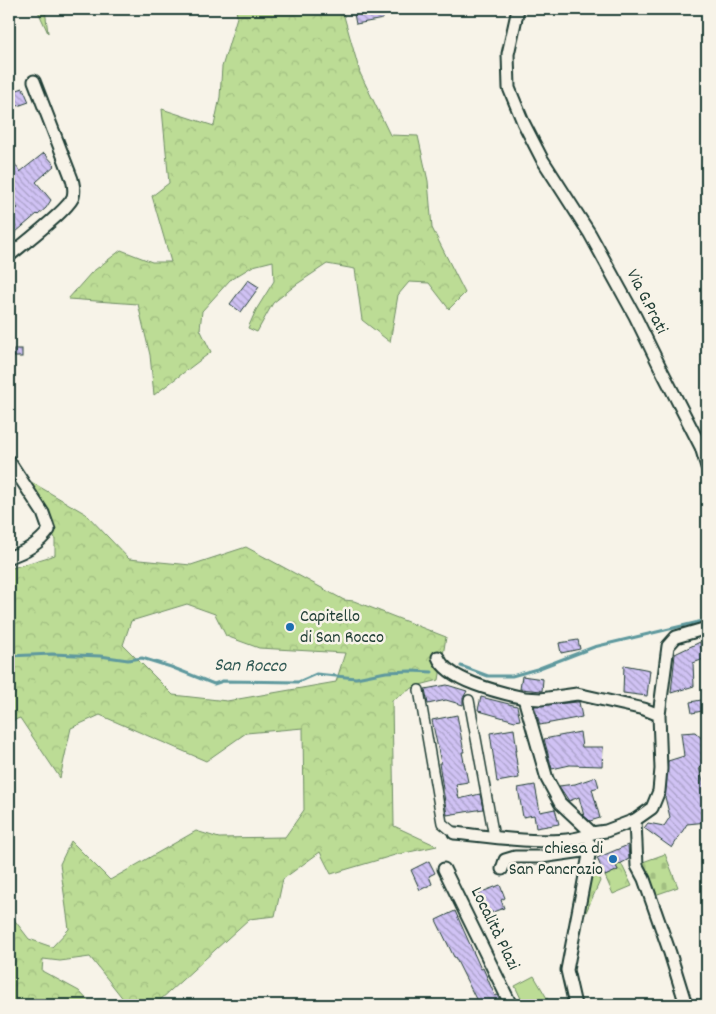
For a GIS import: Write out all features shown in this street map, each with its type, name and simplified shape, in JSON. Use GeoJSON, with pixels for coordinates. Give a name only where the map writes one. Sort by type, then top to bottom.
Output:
{"type":"FeatureCollection","features":[{"type":"Feature","properties":{"kind":"street","name":"Via G.Prati"},"geometry":{"type":"LineString","coordinates":[[518,9],[508,54],[509,88],[522,122],[542,159],[590,234],[635,316],[701,448],[707,466]]}},
{"type":"Feature","properties":{"kind":"street"},"geometry":{"type":"LineString","coordinates":[[9,256],[65,208],[73,195],[74,189],[34,81]]}},
{"type":"Feature","properties":{"kind":"street"},"geometry":{"type":"LineString","coordinates":[[9,461],[43,513],[49,530],[43,538],[29,549],[9,557]]}},
{"type":"Feature","properties":{"kind":"street"},"geometry":{"type":"LineString","coordinates":[[419,690],[442,823],[454,833],[494,837],[560,840],[585,836],[606,831],[635,820],[652,808],[659,791],[661,769],[659,715],[668,646],[676,637],[707,628]]}},
{"type":"Feature","properties":{"kind":"street"},"geometry":{"type":"LineString","coordinates":[[438,657],[439,661],[449,671],[460,678],[524,698],[541,700],[576,694],[644,709],[659,715]]}},
{"type":"Feature","properties":{"kind":"street"},"geometry":{"type":"LineString","coordinates":[[524,698],[547,779],[560,803],[592,833]]}},
{"type":"Feature","properties":{"kind":"street"},"geometry":{"type":"LineString","coordinates":[[468,700],[494,837]]}},
{"type":"Feature","properties":{"kind":"street"},"geometry":{"type":"LineString","coordinates":[[635,820],[637,866],[644,879],[686,1005]]}},
{"type":"Feature","properties":{"kind":"street"},"geometry":{"type":"LineString","coordinates":[[575,1005],[567,970],[592,833]]}},
{"type":"Feature","properties":{"kind":"street"},"geometry":{"type":"LineString","coordinates":[[502,869],[505,860],[515,857],[541,857],[590,850]]}},
{"type":"Feature","properties":{"kind":"street","name":"Località Plazi"},"geometry":{"type":"LineString","coordinates":[[444,869],[511,1005]]}},
{"type":"Feature","properties":{"kind":"green space"},"geometry":{"type":"Polygon","coordinates":[[[37,9],[45,9],[48,33],[37,9]]]}},
{"type":"Feature","properties":{"kind":"green space"},"geometry":{"type":"Polygon","coordinates":[[[236,9],[342,9],[360,73],[390,135],[418,136],[428,181],[432,228],[465,293],[449,309],[429,283],[409,282],[398,295],[390,342],[362,320],[355,269],[327,264],[273,303],[257,332],[248,328],[256,310],[274,281],[273,261],[253,266],[230,280],[202,311],[200,329],[211,352],[154,395],[150,355],[138,304],[68,299],[91,273],[121,250],[152,262],[171,262],[152,196],[169,183],[162,109],[214,126],[220,97],[222,67],[237,17],[236,9]]]}},
{"type":"Feature","properties":{"kind":"green space"},"geometry":{"type":"Polygon","coordinates":[[[21,476],[86,514],[129,559],[191,565],[246,547],[344,600],[354,601],[446,637],[439,680],[416,686],[392,700],[394,826],[437,846],[395,855],[331,874],[320,852],[283,879],[275,916],[249,919],[159,1001],[162,1005],[128,1005],[90,957],[60,961],[43,959],[42,971],[79,991],[92,1005],[9,1005],[9,913],[29,939],[52,947],[69,929],[60,864],[71,841],[110,880],[196,831],[219,838],[285,837],[304,810],[303,728],[246,733],[206,761],[100,715],[71,728],[60,778],[20,718],[9,722],[9,569],[55,555],[55,538],[21,476]],[[187,604],[131,621],[123,645],[173,695],[227,701],[336,682],[345,653],[259,648],[226,636],[215,614],[187,604]]]}},
{"type":"Feature","properties":{"kind":"green space"},"geometry":{"type":"Polygon","coordinates":[[[665,854],[678,887],[652,896],[640,863],[665,854]]]}},
{"type":"Feature","properties":{"kind":"green space"},"geometry":{"type":"Polygon","coordinates":[[[591,859],[600,881],[577,932],[591,859]]]}},
{"type":"Feature","properties":{"kind":"green space"},"geometry":{"type":"Polygon","coordinates":[[[621,863],[632,886],[613,894],[605,876],[618,870],[616,865],[621,863]]]}},
{"type":"Feature","properties":{"kind":"green space"},"geometry":{"type":"Polygon","coordinates":[[[534,976],[551,1005],[524,1005],[515,986],[534,976]]]}},
{"type":"Feature","properties":{"kind":"building"},"geometry":{"type":"Polygon","coordinates":[[[353,9],[381,9],[383,19],[356,24],[353,9]]]}},
{"type":"Feature","properties":{"kind":"building"},"geometry":{"type":"Polygon","coordinates":[[[23,88],[29,102],[9,109],[9,93],[23,88]]]}},
{"type":"Feature","properties":{"kind":"building"},"geometry":{"type":"Polygon","coordinates":[[[44,153],[55,165],[36,182],[51,200],[46,208],[9,238],[9,217],[18,208],[9,198],[9,155],[20,172],[44,153]]]}},
{"type":"Feature","properties":{"kind":"building"},"geometry":{"type":"Polygon","coordinates":[[[248,280],[259,287],[241,312],[230,304],[248,280]]]}},
{"type":"Feature","properties":{"kind":"building"},"geometry":{"type":"Polygon","coordinates":[[[14,349],[22,349],[22,357],[14,357],[14,349]]]}},
{"type":"Feature","properties":{"kind":"building"},"geometry":{"type":"Polygon","coordinates":[[[578,640],[580,649],[561,653],[559,643],[578,640]]]}},
{"type":"Feature","properties":{"kind":"building"},"geometry":{"type":"Polygon","coordinates":[[[700,642],[704,659],[693,663],[694,686],[671,693],[675,654],[700,642]]]}},
{"type":"Feature","properties":{"kind":"building"},"geometry":{"type":"Polygon","coordinates":[[[624,665],[650,670],[647,696],[623,693],[624,665]]]}},
{"type":"Feature","properties":{"kind":"building"},"geometry":{"type":"Polygon","coordinates":[[[522,676],[543,679],[542,691],[520,689],[522,676]]]}},
{"type":"Feature","properties":{"kind":"building"},"geometry":{"type":"Polygon","coordinates":[[[447,685],[467,691],[463,698],[463,705],[446,700],[428,704],[425,689],[447,685]]]}},
{"type":"Feature","properties":{"kind":"building"},"geometry":{"type":"Polygon","coordinates":[[[481,697],[517,706],[520,720],[515,721],[479,711],[482,711],[478,710],[481,697]]]}},
{"type":"Feature","properties":{"kind":"building"},"geometry":{"type":"Polygon","coordinates":[[[707,699],[707,710],[692,713],[690,702],[707,699]]]}},
{"type":"Feature","properties":{"kind":"building"},"geometry":{"type":"Polygon","coordinates":[[[579,702],[582,717],[540,725],[534,706],[579,702]]]}},
{"type":"Feature","properties":{"kind":"building"},"geometry":{"type":"Polygon","coordinates":[[[457,715],[468,782],[456,784],[459,799],[480,794],[483,809],[447,815],[439,763],[441,763],[432,720],[457,715]]]}},
{"type":"Feature","properties":{"kind":"building"},"geometry":{"type":"Polygon","coordinates":[[[514,729],[519,778],[497,782],[490,733],[514,729]]]}},
{"type":"Feature","properties":{"kind":"building"},"geometry":{"type":"Polygon","coordinates":[[[580,732],[582,747],[603,747],[602,766],[570,765],[552,769],[544,739],[580,732]]]}},
{"type":"Feature","properties":{"kind":"building"},"geometry":{"type":"Polygon","coordinates":[[[695,732],[707,743],[707,764],[699,768],[704,785],[707,785],[707,822],[687,824],[672,848],[644,828],[648,823],[664,826],[670,817],[665,797],[668,761],[684,756],[681,733],[695,732]]]}},
{"type":"Feature","properties":{"kind":"building"},"geometry":{"type":"Polygon","coordinates":[[[596,777],[599,787],[592,789],[600,818],[590,821],[584,816],[579,797],[569,801],[559,786],[575,784],[596,777]]]}},
{"type":"Feature","properties":{"kind":"building"},"geometry":{"type":"Polygon","coordinates":[[[535,785],[540,812],[555,809],[559,824],[536,828],[534,815],[523,817],[518,788],[535,785]]]}},
{"type":"Feature","properties":{"kind":"building","name":"chiesa di San Pancrazio"},"geometry":{"type":"Polygon","coordinates":[[[628,845],[629,859],[616,866],[618,870],[605,876],[597,858],[628,845]]]}},
{"type":"Feature","properties":{"kind":"building"},"geometry":{"type":"Polygon","coordinates":[[[429,861],[435,873],[429,876],[432,884],[420,890],[411,870],[429,861]]]}},
{"type":"Feature","properties":{"kind":"building"},"geometry":{"type":"Polygon","coordinates":[[[500,885],[505,898],[501,900],[504,908],[487,914],[479,893],[500,885]]]}},
{"type":"Feature","properties":{"kind":"building"},"geometry":{"type":"Polygon","coordinates":[[[455,911],[481,969],[483,968],[495,996],[497,995],[502,1005],[479,1005],[454,957],[436,920],[455,911]]]}},
{"type":"Feature","properties":{"kind":"waterway","name":"San Rocco"},"geometry":{"type":"LineString","coordinates":[[461,666],[488,676],[512,676],[537,669],[594,647],[707,620]]}},
{"type":"Feature","properties":{"kind":"waterway","name":"San Rocco"},"geometry":{"type":"LineString","coordinates":[[9,656],[52,654],[100,656],[128,660],[142,658],[214,684],[223,681],[298,682],[316,674],[356,678],[386,672],[432,672]]}},
{"type":"Feature","properties":{"kind":"place","name":"Capitello di San Rocco"},"geometry":{"type":"Point","coordinates":[290,627]}},
{"type":"Feature","properties":{"kind":"place","name":"chiesa di San Pancrazio"},"geometry":{"type":"Point","coordinates":[613,859]}}]}
